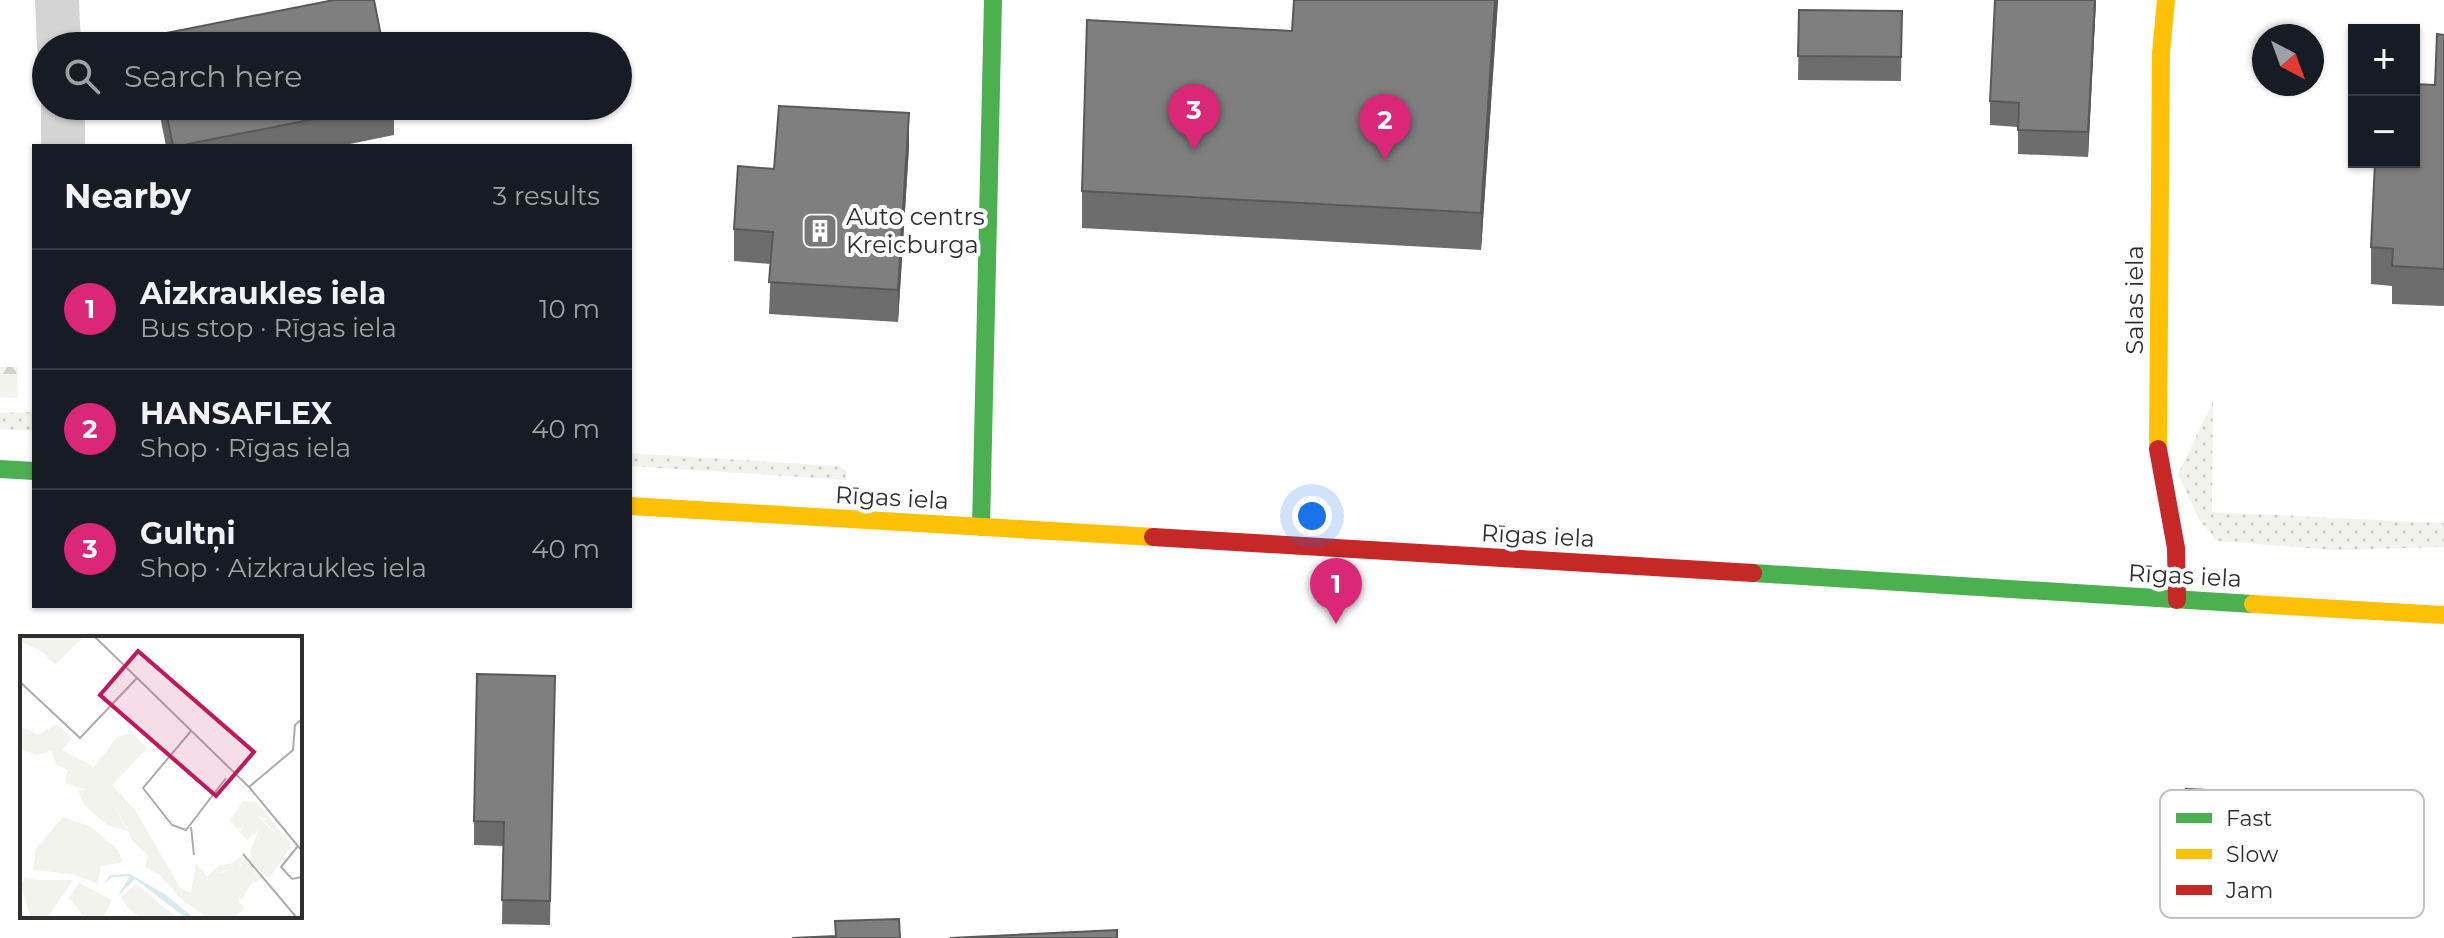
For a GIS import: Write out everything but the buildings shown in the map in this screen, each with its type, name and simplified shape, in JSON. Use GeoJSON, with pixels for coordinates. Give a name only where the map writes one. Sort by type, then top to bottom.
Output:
{"type":"FeatureCollection","features":[{"type":"Feature","properties":{"kind":"main road"},"geometry":{"type":"LineString","coordinates":[[981,527],[993,0]]}},
{"type":"Feature","properties":{"kind":"main road","name":"Salas iela"},"geometry":{"type":"LineString","coordinates":[[2166,0],[2161,53],[2158,456],[2176,548],[2177,600]]}},
{"type":"Feature","properties":{"kind":"main road"},"geometry":{"type":"LineString","coordinates":[[0,469],[32,471]]}},
{"type":"Feature","properties":{"kind":"main road","name":"Rīgas iela"},"geometry":{"type":"LineString","coordinates":[[632,506],[2444,615]]}},
{"type":"Feature","properties":{"kind":"street"},"geometry":{"type":"LineString","coordinates":[[57,0],[58,32]]}},
{"type":"Feature","properties":{"kind":"street"},"geometry":{"type":"LineString","coordinates":[[63,120],[63,144]]}},
{"type":"Feature","properties":{"kind":"green space"},"geometry":{"type":"Polygon","coordinates":[[[0,367],[18,367],[17,398],[0,397],[0,367]]]}},
{"type":"Feature","properties":{"kind":"green space"},"geometry":{"type":"Polygon","coordinates":[[[2213,402],[2212,512],[2444,523],[2444,547],[2337,550],[2217,541],[2200,521],[2178,474],[2213,402]]]}},
{"type":"Feature","properties":{"kind":"green space"},"geometry":{"type":"Polygon","coordinates":[[[32,412],[32,431],[0,429],[0,413],[32,412]]]}},
{"type":"Feature","properties":{"kind":"green space"},"geometry":{"type":"Polygon","coordinates":[[[632,453],[840,466],[847,472],[846,480],[632,466],[632,453]]]}},
{"type":"Feature","properties":{"kind":"traffic: fast"},"geometry":{"type":"LineString","coordinates":[[981,527],[993,0]]}},
{"type":"Feature","properties":{"kind":"traffic: fast"},"geometry":{"type":"LineString","coordinates":[[0,469],[32,471]]}},
{"type":"Feature","properties":{"kind":"traffic: fast"},"geometry":{"type":"LineString","coordinates":[[1753,573],[2253,604]]}},
{"type":"Feature","properties":{"kind":"traffic: slow"},"geometry":{"type":"LineString","coordinates":[[2158,449],[2161,53],[2166,0]]}},
{"type":"Feature","properties":{"kind":"traffic: slow"},"geometry":{"type":"LineString","coordinates":[[632,506],[1153,537]]}},
{"type":"Feature","properties":{"kind":"traffic: slow"},"geometry":{"type":"LineString","coordinates":[[2253,604],[2444,615]]}},
{"type":"Feature","properties":{"kind":"traffic: jam"},"geometry":{"type":"LineString","coordinates":[[2158,449],[2176,548],[2177,600]]}},
{"type":"Feature","properties":{"kind":"traffic: jam"},"geometry":{"type":"LineString","coordinates":[[1153,537],[1753,573]]}},
{"type":"Feature","properties":{"kind":"place","name":"Gultņi"},"geometry":{"type":"Point","coordinates":[1194,150]}},
{"type":"Feature","properties":{"kind":"place","name":"HANSAFLEX"},"geometry":{"type":"Point","coordinates":[1385,160]}},
{"type":"Feature","properties":{"kind":"place","name":"Auto centrs Kreicburga"},"geometry":{"type":"Point","coordinates":[820,231]}},
{"type":"Feature","properties":{"kind":"place","name":"Aizkraukles iela"},"geometry":{"type":"Point","coordinates":[1336,624]}}]}
